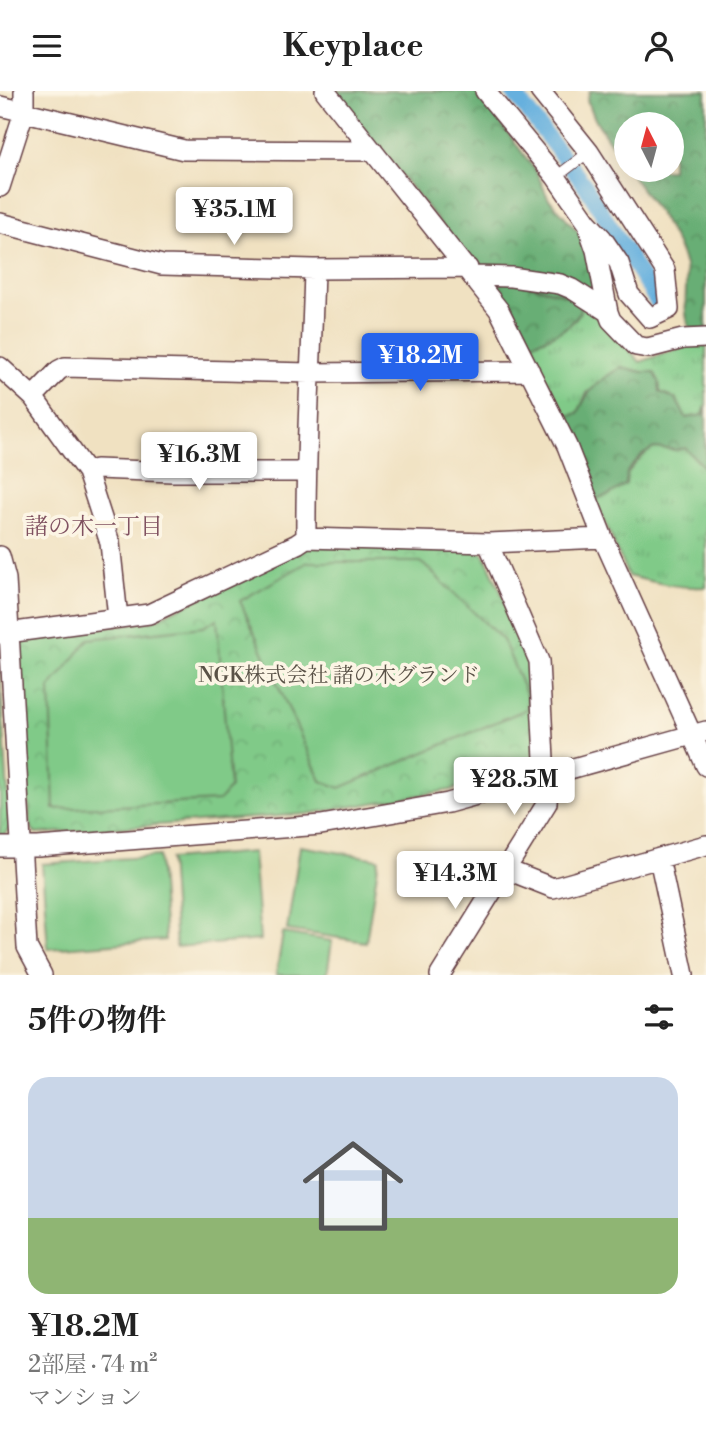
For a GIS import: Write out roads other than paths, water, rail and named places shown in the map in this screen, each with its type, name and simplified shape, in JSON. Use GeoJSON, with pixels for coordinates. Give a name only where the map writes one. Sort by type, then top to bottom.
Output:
{"type":"FeatureCollection","features":[{"type":"Feature","properties":{"kind":"street"},"geometry":{"type":"LineString","coordinates":[[0,187],[24,112],[24,91]]}},
{"type":"Feature","properties":{"kind":"street"},"geometry":{"type":"LineString","coordinates":[[326,91],[499,310],[567,446],[603,538],[699,733],[706,766]]}},
{"type":"Feature","properties":{"kind":"street"},"geometry":{"type":"LineString","coordinates":[[485,91],[558,176],[587,222],[602,238],[619,263],[629,294],[650,317],[669,309],[665,270],[589,152],[540,91]]}},
{"type":"Feature","properties":{"kind":"street"},"geometry":{"type":"LineString","coordinates":[[0,106],[184,150],[373,151]]}},
{"type":"Feature","properties":{"kind":"street"},"geometry":{"type":"LineString","coordinates":[[587,222],[596,250],[607,312],[611,320],[636,346],[648,348],[684,339],[706,338]]}},
{"type":"Feature","properties":{"kind":"street"},"geometry":{"type":"LineString","coordinates":[[0,223],[162,265],[471,272],[560,284],[607,312]]}},
{"type":"Feature","properties":{"kind":"street"},"geometry":{"type":"LineString","coordinates":[[306,538],[305,472],[314,269]]}},
{"type":"Feature","properties":{"kind":"street"},"geometry":{"type":"LineString","coordinates":[[0,367],[33,397],[87,472],[110,543],[118,618]]}},
{"type":"Feature","properties":{"kind":"street"},"geometry":{"type":"LineString","coordinates":[[33,397],[65,367],[310,373],[530,371]]}},
{"type":"Feature","properties":{"kind":"street"},"geometry":{"type":"LineString","coordinates":[[87,472],[96,469],[305,472]]}},
{"type":"Feature","properties":{"kind":"street"},"geometry":{"type":"LineString","coordinates":[[5,633],[149,614],[306,538],[488,543],[603,538]]}},
{"type":"Feature","properties":{"kind":"street"},"geometry":{"type":"LineString","coordinates":[[440,975],[547,803],[548,776],[544,759],[539,661],[488,543]]}},
{"type":"Feature","properties":{"kind":"street"},"geometry":{"type":"LineString","coordinates":[[0,556],[6,579],[5,633],[27,947],[43,975]]}},
{"type":"Feature","properties":{"kind":"street"},"geometry":{"type":"LineString","coordinates":[[0,847],[321,825],[448,803],[699,733]]}},
{"type":"Feature","properties":{"kind":"street"},"geometry":{"type":"LineString","coordinates":[[505,869],[552,888],[706,845]]}},
{"type":"Feature","properties":{"kind":"street"},"geometry":{"type":"LineString","coordinates":[[659,858],[680,974]]}},
{"type":"Feature","properties":{"kind":"lane"},"geometry":{"type":"LineString","coordinates":[[558,176],[589,152]]}},
{"type":"Feature","properties":{"kind":"waterway"},"geometry":{"type":"LineString","coordinates":[[512,91],[586,187],[658,303]]}},
{"type":"Feature","properties":{"kind":"district","name":"諸の木一丁目"},"geometry":{"type":"Point","coordinates":[94,527]}},
{"type":"Feature","properties":{"kind":"park label","name":"NGK株式会社 諸の木グランド"},"geometry":{"type":"Point","coordinates":[339,676]}}]}
